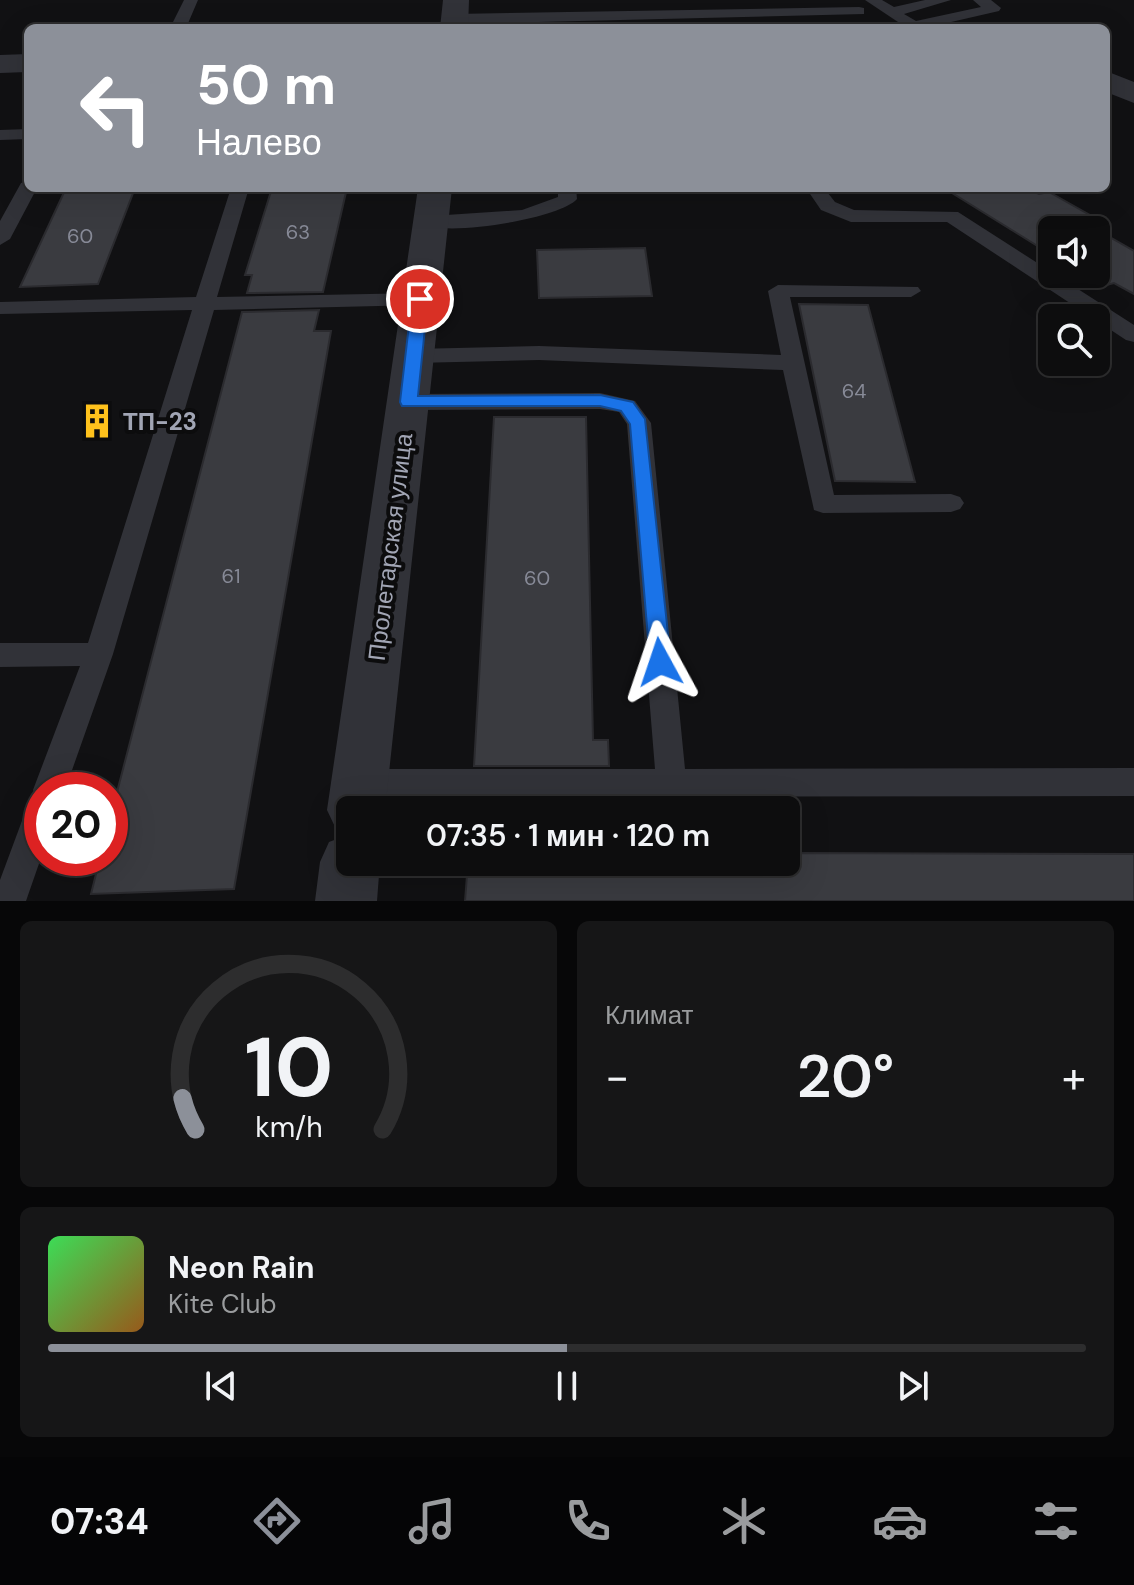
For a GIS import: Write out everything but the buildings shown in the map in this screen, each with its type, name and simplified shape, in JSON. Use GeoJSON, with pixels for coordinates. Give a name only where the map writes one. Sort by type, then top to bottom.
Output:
{"type":"FeatureCollection","features":[{"type":"Feature","properties":{"kind":"street"},"geometry":{"type":"LineString","coordinates":[[0,64],[24,63]]}},
{"type":"Feature","properties":{"kind":"street"},"geometry":{"type":"LineString","coordinates":[[1110,77],[1134,74]]}},
{"type":"Feature","properties":{"kind":"street"},"geometry":{"type":"LineString","coordinates":[[1110,80],[1134,94]]}},
{"type":"Feature","properties":{"kind":"street","name":"Пролетарская улица"},"geometry":{"type":"LineString","coordinates":[[358,796],[433,205]]}},
{"type":"Feature","properties":{"kind":"street"},"geometry":{"type":"LineString","coordinates":[[346,901],[349,876]]}},
{"type":"Feature","properties":{"kind":"lane"},"geometry":{"type":"LineString","coordinates":[[180,24],[191,0]]}},
{"type":"Feature","properties":{"kind":"lane"},"geometry":{"type":"LineString","coordinates":[[455,16],[860,14],[944,0]]}},
{"type":"Feature","properties":{"kind":"lane"},"geometry":{"type":"LineString","coordinates":[[923,24],[994,8],[980,0]]}},
{"type":"Feature","properties":{"kind":"lane"},"geometry":{"type":"LineString","coordinates":[[889,8],[911,24]]}},
{"type":"Feature","properties":{"kind":"lane"},"geometry":{"type":"LineString","coordinates":[[0,135],[24,134]]}},
{"type":"Feature","properties":{"kind":"lane"},"geometry":{"type":"LineString","coordinates":[[0,239],[25,192]]}},
{"type":"Feature","properties":{"kind":"lane"},"geometry":{"type":"LineString","coordinates":[[56,772],[99,654],[239,192]]}},
{"type":"Feature","properties":{"kind":"lane"},"geometry":{"type":"LineString","coordinates":[[433,205],[537,213],[555,208],[568,199],[567,192]]}},
{"type":"Feature","properties":{"kind":"lane"},"geometry":{"type":"LineString","coordinates":[[818,192],[828,206],[851,216],[951,216],[1134,335]]}},
{"type":"Feature","properties":{"kind":"lane"},"geometry":{"type":"LineString","coordinates":[[911,291],[778,291],[823,504],[951,503]]}},
{"type":"Feature","properties":{"kind":"lane"},"geometry":{"type":"LineString","coordinates":[[0,308],[420,299]]}},
{"type":"Feature","properties":{"kind":"lane"},"geometry":{"type":"LineString","coordinates":[[414,356],[539,353],[792,363]]}},
{"type":"Feature","properties":{"kind":"lane"},"geometry":{"type":"LineString","coordinates":[[408,402],[600,401],[627,406],[639,423],[671,781]]}},
{"type":"Feature","properties":{"kind":"lane"},"geometry":{"type":"LineString","coordinates":[[0,655],[99,654]]}},
{"type":"Feature","properties":{"kind":"lane"},"geometry":{"type":"LineString","coordinates":[[358,796],[671,781],[1134,782]]}},
{"type":"Feature","properties":{"kind":"lane"},"geometry":{"type":"LineString","coordinates":[[9,901],[24,860]]}},
{"type":"Feature","properties":{"kind":"place","name":"ТП-23"},"geometry":{"type":"Point","coordinates":[97,421]}},
{"type":"Feature","properties":{"kind":"route"},"geometry":{"type":"LineString","coordinates":[[420,299],[408,402],[600,401],[627,406],[639,423],[660,662]]}}]}
